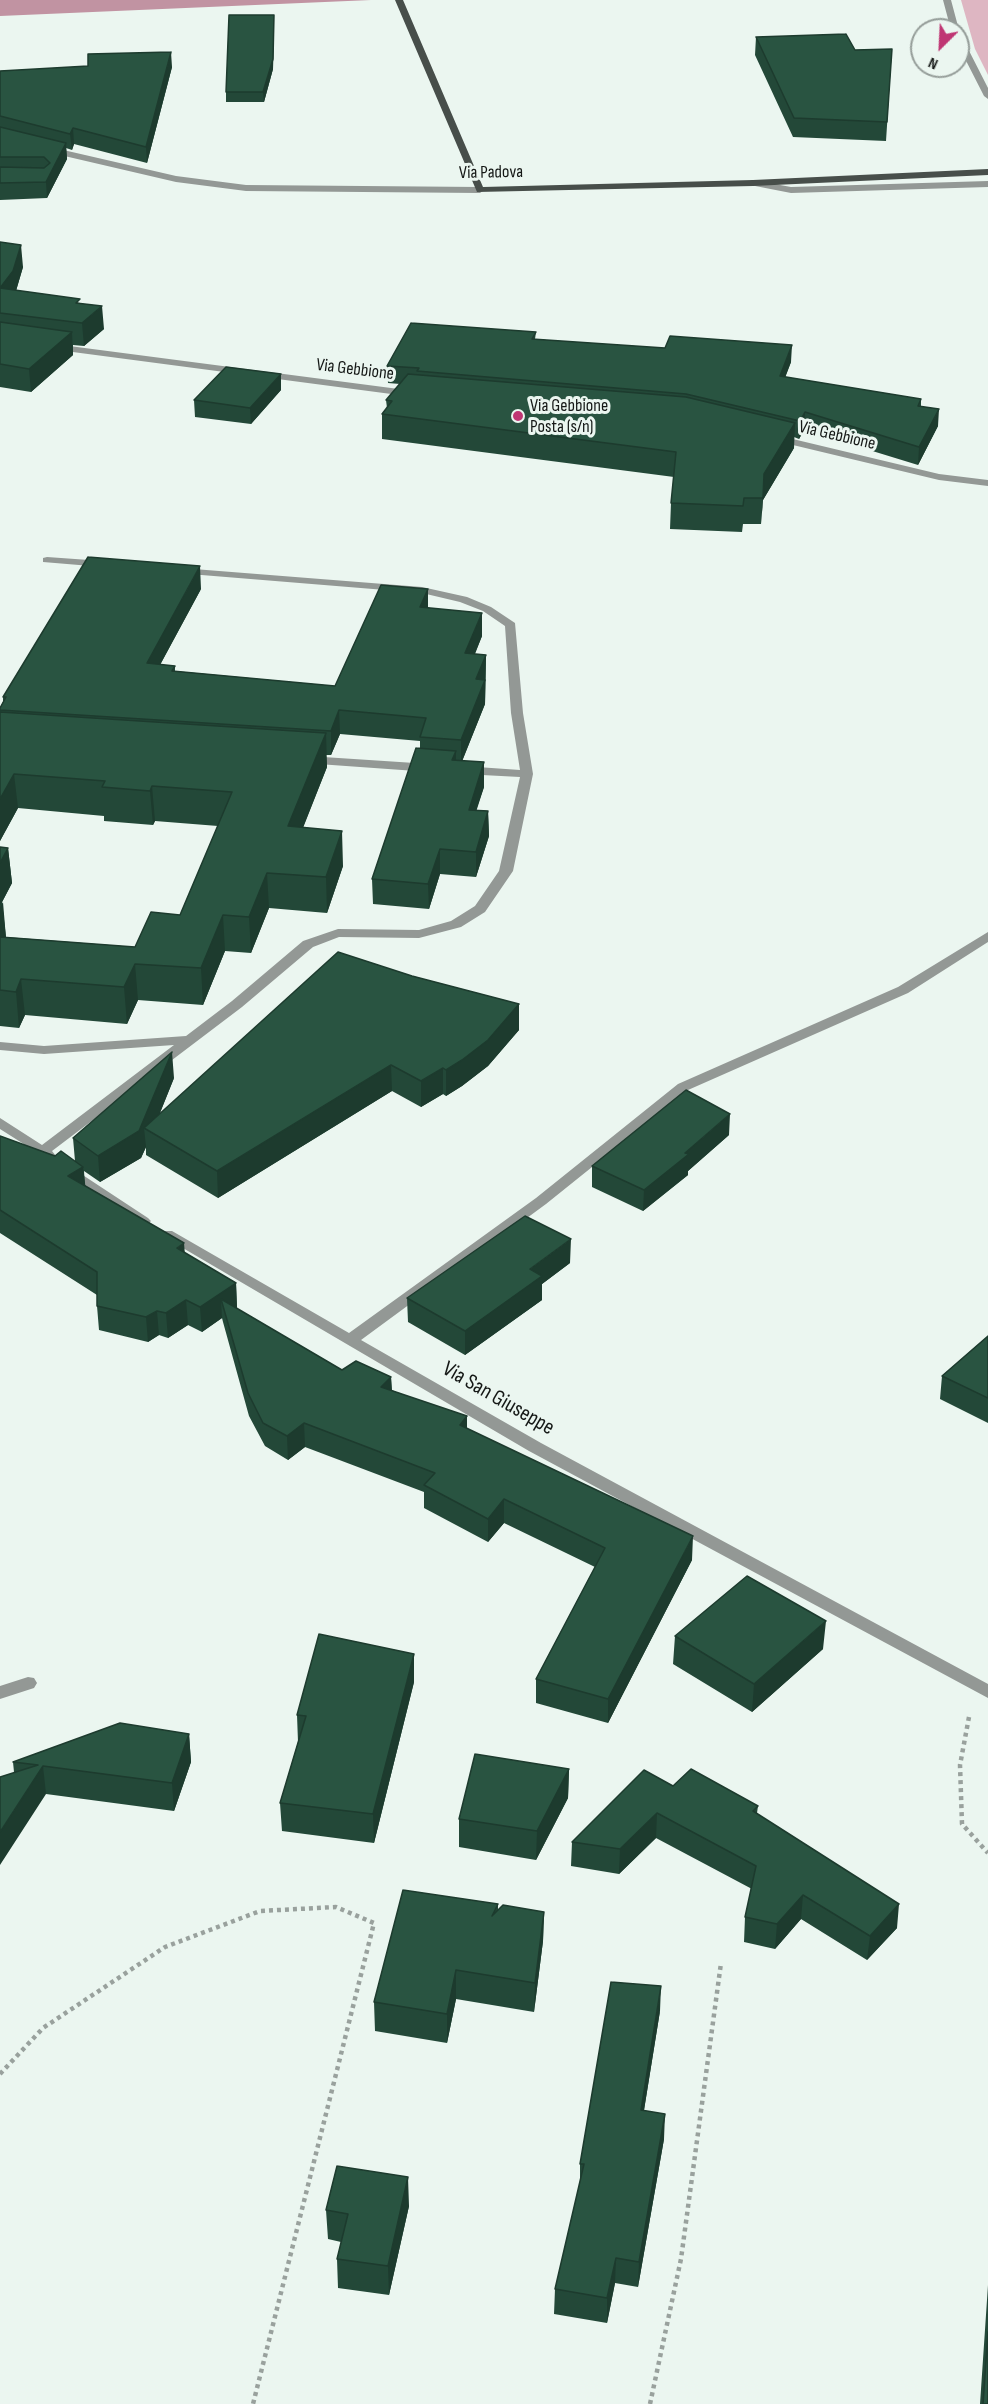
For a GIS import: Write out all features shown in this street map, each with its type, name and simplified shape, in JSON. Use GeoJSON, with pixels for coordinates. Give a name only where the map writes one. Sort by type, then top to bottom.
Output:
{"type":"FeatureCollection","features":[{"type":"Feature","properties":{"kind":"main road"},"geometry":{"type":"LineString","coordinates":[[399,0],[480,190]]}},
{"type":"Feature","properties":{"kind":"main road","name":"Via Padova"},"geometry":{"type":"LineString","coordinates":[[480,190],[753,183],[988,172]]}},
{"type":"Feature","properties":{"kind":"street"},"geometry":{"type":"LineString","coordinates":[[947,0],[952,18]]}},
{"type":"Feature","properties":{"kind":"street"},"geometry":{"type":"LineString","coordinates":[[970,61],[988,96]]}},
{"type":"Feature","properties":{"kind":"street","name":"Via Padova"},"geometry":{"type":"LineString","coordinates":[[34,146],[176,179],[246,188],[480,190]]}},
{"type":"Feature","properties":{"kind":"street"},"geometry":{"type":"LineString","coordinates":[[753,183],[791,190],[988,184]]}},
{"type":"Feature","properties":{"kind":"street","name":"Via Gebbione"},"geometry":{"type":"LineString","coordinates":[[46,346],[370,390],[429,395]]}},
{"type":"Feature","properties":{"kind":"street","name":"Via Gebbione"},"geometry":{"type":"LineString","coordinates":[[766,436],[939,477],[988,483]]}},
{"type":"Feature","properties":{"kind":"street"},"geometry":{"type":"LineString","coordinates":[[47,560],[117,565]]}},
{"type":"Feature","properties":{"kind":"street"},"geometry":{"type":"LineString","coordinates":[[43,1151],[186,1040],[237,1004],[308,944],[338,933],[418,934],[456,924],[480,909],[506,871],[527,774],[517,712],[511,626],[487,609],[463,599],[422,590],[164,569]]}},
{"type":"Feature","properties":{"kind":"street"},"geometry":{"type":"LineString","coordinates":[[293,759],[527,774]]}},
{"type":"Feature","properties":{"kind":"street"},"geometry":{"type":"LineString","coordinates":[[350,1340],[541,1201],[682,1087],[903,990],[988,936]]}},
{"type":"Feature","properties":{"kind":"street"},"geometry":{"type":"LineString","coordinates":[[0,1046],[44,1050],[186,1040]]}},
{"type":"Feature","properties":{"kind":"street","name":"Via San Giuseppe"},"geometry":{"type":"LineString","coordinates":[[0,1122],[140,1219],[535,1447],[981,1689]]}},
{"type":"Feature","properties":{"kind":"street"},"geometry":{"type":"LineString","coordinates":[[0,1693],[28,1683]]}},
{"type":"Feature","properties":{"kind":"path"},"geometry":{"type":"LineString","coordinates":[[981,1689],[960,1765],[962,1824],[988,1852]]}},
{"type":"Feature","properties":{"kind":"path"},"geometry":{"type":"LineString","coordinates":[[0,2074],[43,2028],[165,1947],[260,1911],[336,1907],[374,1923],[253,2404]]}},
{"type":"Feature","properties":{"kind":"path"},"geometry":{"type":"LineString","coordinates":[[650,2404],[681,2259],[721,1963]]}},
{"type":"Feature","properties":{"kind":"shaded area"},"geometry":{"type":"Polygon","coordinates":[[[0,0],[371,0],[0,16],[0,0]]]}},
{"type":"Feature","properties":{"kind":"shaded area"},"geometry":{"type":"Polygon","coordinates":[[[961,0],[988,0],[988,75],[975,49],[970,32],[970,18],[966,18],[961,0]]]}},
{"type":"Feature","properties":{"kind":"building"},"geometry":{"type":"Polygon","coordinates":[[[229,15],[274,15],[273,59],[263,92],[226,92],[229,15]]]}},
{"type":"Feature","properties":{"kind":"building"},"geometry":{"type":"Polygon","coordinates":[[[846,34],[855,50],[892,49],[887,122],[794,118],[756,37],[846,34]]]}},
{"type":"Feature","properties":{"kind":"building"},"geometry":{"type":"Polygon","coordinates":[[[171,52],[146,147],[73,128],[70,134],[0,116],[0,71],[88,66],[88,54],[171,52]]]}},
{"type":"Feature","properties":{"kind":"building"},"geometry":{"type":"Polygon","coordinates":[[[0,127],[66,143],[46,182],[0,183],[0,167],[44,168],[50,163],[44,157],[0,157],[0,127]]]}},
{"type":"Feature","properties":{"kind":"building"},"geometry":{"type":"Polygon","coordinates":[[[0,242],[21,245],[13,271],[0,288],[0,242]]]}},
{"type":"Feature","properties":{"kind":"building"},"geometry":{"type":"Polygon","coordinates":[[[0,288],[80,299],[76,303],[102,306],[82,323],[0,313],[0,288]]]}},
{"type":"Feature","properties":{"kind":"building"},"geometry":{"type":"Polygon","coordinates":[[[0,322],[72,332],[29,369],[0,364],[0,322]]]}},
{"type":"Feature","properties":{"kind":"building"},"geometry":{"type":"Polygon","coordinates":[[[411,323],[536,332],[532,339],[665,348],[670,336],[792,345],[780,376],[921,399],[918,406],[939,409],[919,447],[805,412],[800,421],[686,394],[417,371],[419,368],[387,366],[411,323]]]}},
{"type":"Feature","properties":{"kind":"building"},"geometry":{"type":"Polygon","coordinates":[[[226,367],[281,374],[250,408],[194,400],[226,367]]]}},
{"type":"Feature","properties":{"kind":"building"},"geometry":{"type":"Polygon","coordinates":[[[408,374],[686,397],[795,423],[764,474],[763,498],[744,498],[743,506],[671,503],[676,452],[382,414],[392,401],[386,400],[408,374]]]}},
{"type":"Feature","properties":{"kind":"building"},"geometry":{"type":"Polygon","coordinates":[[[88,557],[200,566],[147,663],[175,666],[172,671],[335,686],[381,585],[428,589],[420,607],[482,613],[465,653],[486,655],[476,679],[485,680],[461,740],[420,737],[426,718],[339,710],[331,731],[0,710],[6,697],[3,697],[88,557]]]}},
{"type":"Feature","properties":{"kind":"building"},"geometry":{"type":"Polygon","coordinates":[[[0,712],[326,733],[288,826],[342,831],[326,877],[267,873],[249,917],[223,915],[201,968],[135,964],[124,987],[21,979],[16,992],[0,990],[0,937],[135,947],[151,912],[180,915],[232,792],[152,786],[150,791],[102,787],[105,781],[14,774],[0,799],[0,712]]]}},
{"type":"Feature","properties":{"kind":"building"},"geometry":{"type":"Polygon","coordinates":[[[416,748],[456,751],[452,760],[484,762],[469,810],[488,811],[476,852],[440,849],[428,884],[372,879],[416,748]]]}},
{"type":"Feature","properties":{"kind":"building"},"geometry":{"type":"Polygon","coordinates":[[[0,847],[8,848],[0,863],[0,847]]]}},
{"type":"Feature","properties":{"kind":"building"},"geometry":{"type":"Polygon","coordinates":[[[338,952],[412,976],[519,1004],[488,1040],[446,1070],[443,1068],[421,1081],[391,1065],[217,1171],[144,1128],[338,952]]]}},
{"type":"Feature","properties":{"kind":"building"},"geometry":{"type":"Polygon","coordinates":[[[172,1052],[139,1131],[98,1156],[73,1138],[172,1052]]]}},
{"type":"Feature","properties":{"kind":"building"},"geometry":{"type":"Polygon","coordinates":[[[686,1090],[730,1114],[685,1153],[689,1154],[644,1190],[592,1166],[686,1090]]]}},
{"type":"Feature","properties":{"kind":"building"},"geometry":{"type":"Polygon","coordinates":[[[0,1136],[55,1156],[61,1151],[83,1167],[68,1176],[184,1243],[177,1248],[236,1283],[200,1307],[186,1300],[166,1313],[157,1311],[146,1317],[97,1306],[97,1272],[0,1210],[0,1136]]]}},
{"type":"Feature","properties":{"kind":"building"},"geometry":{"type":"Polygon","coordinates":[[[525,1216],[571,1239],[530,1269],[542,1276],[465,1331],[407,1298],[525,1216]]]}},
{"type":"Feature","properties":{"kind":"building"},"geometry":{"type":"Polygon","coordinates":[[[221,1299],[342,1370],[356,1361],[391,1377],[381,1387],[467,1416],[460,1425],[693,1536],[608,1699],[536,1679],[605,1548],[504,1499],[488,1519],[424,1485],[435,1473],[304,1423],[287,1436],[263,1423],[248,1393],[221,1299]]]}},
{"type":"Feature","properties":{"kind":"building"},"geometry":{"type":"Polygon","coordinates":[[[988,1336],[988,1398],[942,1376],[988,1336]]]}},
{"type":"Feature","properties":{"kind":"building"},"geometry":{"type":"Polygon","coordinates":[[[747,1576],[826,1621],[754,1684],[675,1636],[747,1576]]]}},
{"type":"Feature","properties":{"kind":"building"},"geometry":{"type":"Polygon","coordinates":[[[319,1634],[414,1654],[373,1814],[280,1803],[306,1716],[297,1715],[319,1634]]]}},
{"type":"Feature","properties":{"kind":"building"},"geometry":{"type":"Polygon","coordinates":[[[120,1723],[189,1734],[172,1783],[43,1766],[0,1832],[0,1777],[38,1765],[13,1762],[120,1723]]]}},
{"type":"Feature","properties":{"kind":"building"},"geometry":{"type":"Polygon","coordinates":[[[475,1754],[569,1769],[537,1831],[459,1819],[475,1754]]]}},
{"type":"Feature","properties":{"kind":"building"},"geometry":{"type":"Polygon","coordinates":[[[691,1769],[758,1806],[753,1811],[899,1904],[870,1936],[803,1895],[777,1924],[745,1917],[756,1866],[657,1813],[620,1849],[572,1842],[644,1770],[673,1786],[691,1769]]]}},
{"type":"Feature","properties":{"kind":"building"},"geometry":{"type":"Polygon","coordinates":[[[403,1890],[498,1904],[492,1916],[503,1905],[544,1912],[535,1983],[456,1970],[447,2014],[374,2002],[403,1890]]]}},
{"type":"Feature","properties":{"kind":"building"},"geometry":{"type":"Polygon","coordinates":[[[611,1982],[661,1986],[641,2110],[665,2114],[639,2262],[616,2258],[607,2298],[555,2289],[584,2164],[580,2164],[611,1982]]]}},
{"type":"Feature","properties":{"kind":"building"},"geometry":{"type":"Polygon","coordinates":[[[337,2166],[408,2177],[388,2266],[337,2259],[348,2214],[326,2210],[337,2166]]]}},
{"type":"Feature","properties":{"kind":"building"},"geometry":{"type":"Polygon","coordinates":[[[988,2332],[988,2404],[983,2404],[988,2332]]]}},
{"type":"Feature","properties":{"kind":"place","name":"Via Gebbione Posta (s/n)"},"geometry":{"type":"Point","coordinates":[518,416]}}]}
